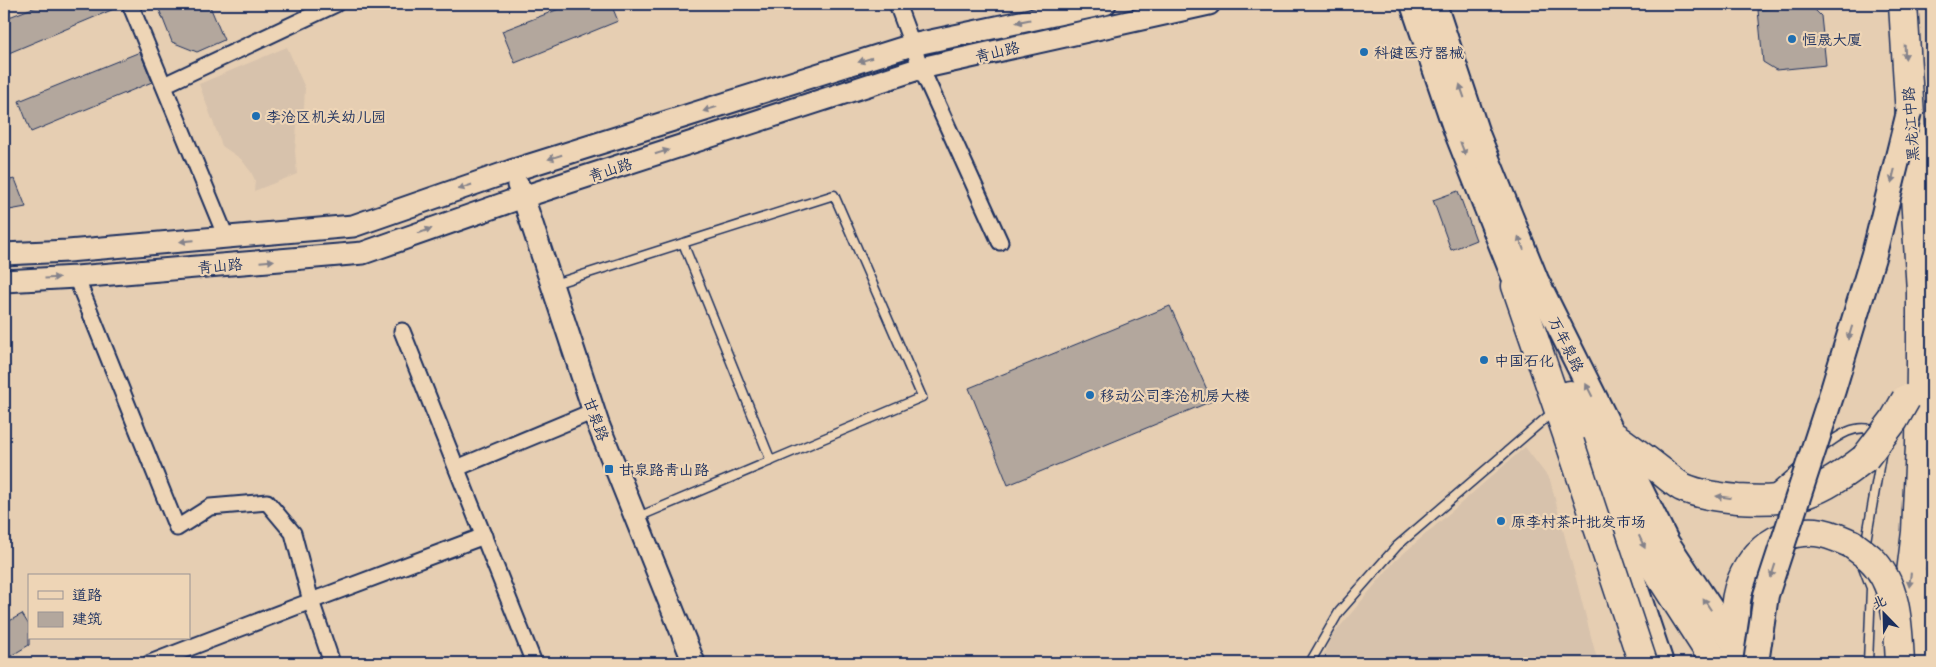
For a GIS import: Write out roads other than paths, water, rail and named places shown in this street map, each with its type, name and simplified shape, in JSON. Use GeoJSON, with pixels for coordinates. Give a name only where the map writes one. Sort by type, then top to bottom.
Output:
{"type":"FeatureCollection","features":[{"type":"Feature","properties":{"kind":"highway","name":"黑龙江中路"},"geometry":{"type":"LineString","coordinates":[[1900,663],[1916,532],[1921,365],[1921,291],[1903,4]]}},
{"type":"Feature","properties":{"kind":"highway"},"geometry":{"type":"LineString","coordinates":[[1516,286],[1564,402],[1570,443],[1643,663]]}},
{"type":"Feature","properties":{"kind":"highway"},"geometry":{"type":"LineString","coordinates":[[1611,434],[1681,486],[1701,494],[1721,498],[1785,500],[1824,488],[1865,458],[1894,420],[1906,399],[1921,365]]}},
{"type":"Feature","properties":{"kind":"highway"},"geometry":{"type":"LineString","coordinates":[[1564,402],[1592,434],[1651,562],[1716,663]]}},
{"type":"Feature","properties":{"kind":"highway"},"geometry":{"type":"LineString","coordinates":[[1748,662],[1735,616],[1736,601],[1745,574],[1751,562],[1760,551],[1780,538],[1804,532],[1825,533],[1852,544],[1871,559],[1882,574],[1890,589],[1898,625],[1900,663]]}},
{"type":"Feature","properties":{"kind":"highway"},"geometry":{"type":"LineString","coordinates":[[1917,663],[1932,582]]}},
{"type":"Feature","properties":{"kind":"main road","name":"青山路"},"geometry":{"type":"LineString","coordinates":[[4,254],[68,251],[353,226],[511,171],[912,45],[1105,4]]}},
{"type":"Feature","properties":{"kind":"main road","name":"青山路"},"geometry":{"type":"LineString","coordinates":[[4,281],[76,277],[363,253],[523,197],[921,68],[1209,4]]}},
{"type":"Feature","properties":{"kind":"main road"},"geometry":{"type":"LineString","coordinates":[[1413,4],[1456,133],[1516,286]]}},
{"type":"Feature","properties":{"kind":"main road","name":"万年泉路"},"geometry":{"type":"LineString","coordinates":[[1434,4],[1477,134],[1536,280],[1611,434],[1667,543],[1748,662]]}},
{"type":"Feature","properties":{"kind":"main road"},"geometry":{"type":"LineString","coordinates":[[1748,662],[1766,595],[1874,254],[1909,112]]}},
{"type":"Feature","properties":{"kind":"main road","name":"甘泉路"},"geometry":{"type":"LineString","coordinates":[[511,171],[523,197],[594,411],[694,663]]}},
{"type":"Feature","properties":{"kind":"main road"},"geometry":{"type":"LineString","coordinates":[[1564,402],[1599,481],[1661,663]]}},
{"type":"Feature","properties":{"kind":"street"},"geometry":{"type":"LineString","coordinates":[[130,4],[226,237]]}},
{"type":"Feature","properties":{"kind":"street"},"geometry":{"type":"LineString","coordinates":[[164,85],[336,4]]}},
{"type":"Feature","properties":{"kind":"street"},"geometry":{"type":"LineString","coordinates":[[897,4],[921,68],[1000,242]]}},
{"type":"Feature","properties":{"kind":"street"},"geometry":{"type":"LineString","coordinates":[[76,277],[177,528],[210,507],[267,502],[293,533],[311,600],[332,663]]}},
{"type":"Feature","properties":{"kind":"street"},"geometry":{"type":"LineString","coordinates":[[402,331],[534,663]]}},
{"type":"Feature","properties":{"kind":"street"},"geometry":{"type":"LineString","coordinates":[[457,468],[594,411]]}},
{"type":"Feature","properties":{"kind":"street"},"geometry":{"type":"LineString","coordinates":[[150,663],[311,600],[484,536]]}},
{"type":"Feature","properties":{"kind":"lane"},"geometry":{"type":"LineString","coordinates":[[552,285],[834,194],[922,397],[636,518]]}},
{"type":"Feature","properties":{"kind":"lane"},"geometry":{"type":"LineString","coordinates":[[683,243],[771,461]]}},
{"type":"Feature","properties":{"kind":"lane"},"geometry":{"type":"LineString","coordinates":[[1312,663],[1312,659],[1340,612],[1397,546],[1564,402]]}},
{"type":"Feature","properties":{"kind":"lane"},"geometry":{"type":"LineString","coordinates":[[1761,500],[1833,440],[1846,432],[1856,428],[1867,428],[1879,434],[1882,442],[1882,454],[1862,564],[1870,588],[1868,663]]}},
{"type":"Feature","properties":{"kind":"lane"},"geometry":{"type":"LineString","coordinates":[[1570,443],[1576,487]]}},
{"type":"Feature","properties":{"kind":"place","name":"恒晟大厦"},"geometry":{"type":"Point","coordinates":[1792,39]}},
{"type":"Feature","properties":{"kind":"place","name":"科健医疗器械"},"geometry":{"type":"Point","coordinates":[1364,52]}},
{"type":"Feature","properties":{"kind":"place","name":"李沧区机关幼儿园"},"geometry":{"type":"Point","coordinates":[256,116]}},
{"type":"Feature","properties":{"kind":"place","name":"中国石化"},"geometry":{"type":"Point","coordinates":[1484,360]}},
{"type":"Feature","properties":{"kind":"place","name":"移动公司李沧机房大楼"},"geometry":{"type":"Point","coordinates":[1090,395]}},
{"type":"Feature","properties":{"kind":"place","name":"甘泉路青山路"},"geometry":{"type":"Point","coordinates":[609,469]}},
{"type":"Feature","properties":{"kind":"place","name":"原李村茶叶批发市场"},"geometry":{"type":"Point","coordinates":[1501,521]}}]}
